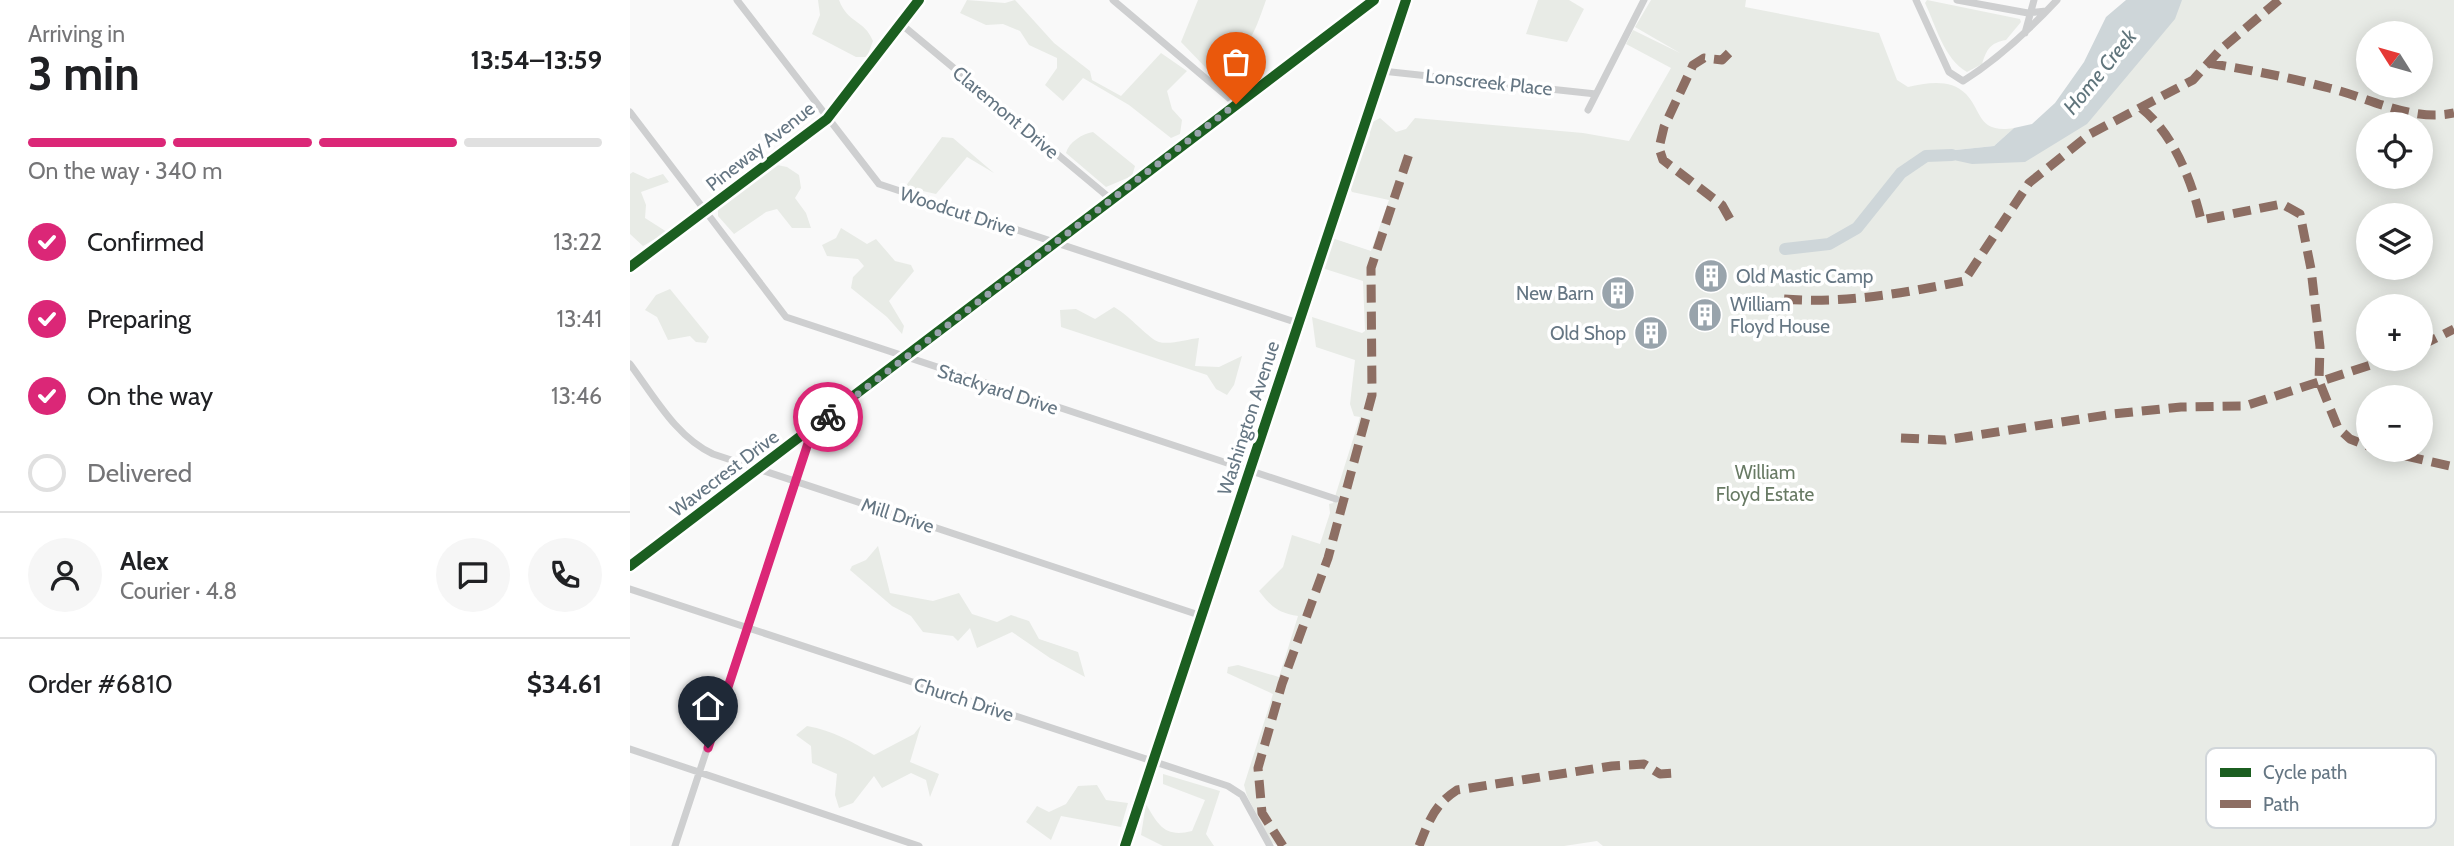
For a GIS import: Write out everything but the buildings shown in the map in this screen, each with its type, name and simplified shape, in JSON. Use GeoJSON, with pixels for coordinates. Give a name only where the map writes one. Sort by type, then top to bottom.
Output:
{"type":"FeatureCollection","features":[{"type":"Feature","properties":{"kind":"street","name":"Woodcut Drive"},"geometry":{"type":"LineString","coordinates":[[737,0],[879,184],[1298,323]]}},
{"type":"Feature","properties":{"kind":"street","name":"Pineway Avenue"},"geometry":{"type":"LineString","coordinates":[[630,267],[827,118],[919,0]]}},
{"type":"Feature","properties":{"kind":"street"},"geometry":{"type":"LineString","coordinates":[[1113,0],[1236,104]]}},
{"type":"Feature","properties":{"kind":"street","name":"Wavecrest Drive"},"geometry":{"type":"LineString","coordinates":[[630,566],[1374,0]]}},
{"type":"Feature","properties":{"kind":"street","name":"Washington Avenue"},"geometry":{"type":"LineString","coordinates":[[1125,846],[1406,0]]}},
{"type":"Feature","properties":{"kind":"street"},"geometry":{"type":"LineString","coordinates":[[1588,110],[1644,0]]}},
{"type":"Feature","properties":{"kind":"street"},"geometry":{"type":"LineString","coordinates":[[1916,0],[1949,72],[1963,81],[1986,67],[2057,0]]}},
{"type":"Feature","properties":{"kind":"street"},"geometry":{"type":"LineString","coordinates":[[1957,0],[2028,13],[2048,11]]}},
{"type":"Feature","properties":{"kind":"street"},"geometry":{"type":"LineString","coordinates":[[2024,33],[2034,0]]}},
{"type":"Feature","properties":{"kind":"street","name":"Claremont Drive"},"geometry":{"type":"LineString","coordinates":[[901,24],[1112,200]]}},
{"type":"Feature","properties":{"kind":"street","name":"Lonscreek Place"},"geometry":{"type":"LineString","coordinates":[[1382,71],[1596,94]]}},
{"type":"Feature","properties":{"kind":"street","name":"Stackyard Drive"},"geometry":{"type":"LineString","coordinates":[[630,112],[786,317],[1336,499]]}},
{"type":"Feature","properties":{"kind":"street","name":"Mill Drive"},"geometry":{"type":"LineString","coordinates":[[630,364],[677,427],[698,447],[1202,616]]}},
{"type":"Feature","properties":{"kind":"street"},"geometry":{"type":"LineString","coordinates":[[675,846],[813,428]]}},
{"type":"Feature","properties":{"kind":"street","name":"Church Drive"},"geometry":{"type":"LineString","coordinates":[[630,589],[1234,789],[1247,803],[1261,835],[1269,846]]}},
{"type":"Feature","properties":{"kind":"street"},"geometry":{"type":"LineString","coordinates":[[630,749],[919,846]]}},
{"type":"Feature","properties":{"kind":"street"},"geometry":{"type":"LineString","coordinates":[[1258,846],[1261,835]]}},
{"type":"Feature","properties":{"kind":"green space"},"geometry":{"type":"Polygon","coordinates":[[[818,0],[839,0],[847,13],[865,29],[873,41],[867,57],[856,57],[812,34],[820,15],[818,0]]]}},
{"type":"Feature","properties":{"kind":"green space"},"geometry":{"type":"Polygon","coordinates":[[[967,0],[1005,3],[1015,0],[1054,43],[1090,71],[1092,80],[1121,96],[1161,53],[1187,71],[1167,91],[1172,109],[1182,120],[1180,134],[1171,138],[1129,105],[1083,78],[1063,101],[1045,85],[1057,68],[1057,58],[1029,45],[1020,31],[1003,24],[986,25],[960,13],[967,0]]]}},
{"type":"Feature","properties":{"kind":"green space"},"geometry":{"type":"Polygon","coordinates":[[[1198,0],[1266,0],[1247,44],[1232,57],[1207,69],[1181,42],[1198,0]]]}},
{"type":"Feature","properties":{"kind":"green space"},"geometry":{"type":"Polygon","coordinates":[[[1538,0],[1569,0],[1584,9],[1567,42],[1526,34],[1538,0]]]}},
{"type":"Feature","properties":{"kind":"green space","name":"William Floyd Estate"},"geometry":{"type":"Polygon","coordinates":[[[1651,0],[1746,0],[1745,7],[1879,33],[1897,80],[1908,87],[1930,83],[1953,86],[1966,94],[1987,124],[1994,128],[2014,128],[1994,146],[1946,151],[1937,156],[1957,160],[2004,153],[2175,0],[2454,0],[2454,846],[1603,846],[1597,841],[1564,846],[1278,846],[1271,842],[1244,785],[1273,694],[1227,673],[1228,667],[1238,665],[1279,677],[1298,616],[1276,608],[1259,591],[1283,567],[1292,535],[1320,544],[1330,513],[1329,504],[1333,503],[1360,417],[1354,416],[1350,404],[1355,360],[1316,347],[1312,317],[1362,333],[1365,331],[1363,281],[1322,268],[1332,238],[1371,251],[1389,200],[1352,192],[1349,186],[1370,135],[1369,124],[1380,118],[1396,132],[1406,129],[1415,118],[1583,133],[1629,141],[1671,68],[1626,44],[1633,30],[1680,53],[1635,27],[1651,0]]]}},
{"type":"Feature","properties":{"kind":"green space"},"geometry":{"type":"Polygon","coordinates":[[[1927,0],[2020,19],[2021,22],[2006,40],[1990,48],[1982,64],[1967,72],[1947,51],[1925,3],[1927,0]]]}},
{"type":"Feature","properties":{"kind":"green space"},"geometry":{"type":"Polygon","coordinates":[[[1093,132],[1135,166],[1132,176],[1106,187],[1066,153],[1076,139],[1093,132]]]}},
{"type":"Feature","properties":{"kind":"green space"},"geometry":{"type":"Polygon","coordinates":[[[942,137],[953,138],[994,173],[967,157],[936,194],[905,187],[942,137]]]}},
{"type":"Feature","properties":{"kind":"green space"},"geometry":{"type":"Polygon","coordinates":[[[777,165],[787,167],[799,175],[801,188],[795,198],[806,213],[811,228],[792,228],[777,209],[766,212],[734,234],[718,216],[718,209],[777,165]]]}},
{"type":"Feature","properties":{"kind":"green space"},"geometry":{"type":"Polygon","coordinates":[[[633,172],[648,179],[663,174],[669,182],[641,192],[646,205],[645,218],[667,232],[643,246],[630,234],[630,174],[633,172]]]}},
{"type":"Feature","properties":{"kind":"green space"},"geometry":{"type":"Polygon","coordinates":[[[841,228],[867,244],[876,239],[895,261],[911,265],[914,271],[889,301],[904,326],[902,334],[887,317],[851,288],[853,277],[864,266],[858,259],[827,256],[822,245],[836,238],[841,228]]]}},
{"type":"Feature","properties":{"kind":"green space"},"geometry":{"type":"Polygon","coordinates":[[[670,289],[709,337],[706,343],[696,342],[690,336],[668,340],[657,317],[645,310],[656,295],[670,289]]]}},
{"type":"Feature","properties":{"kind":"green space"},"geometry":{"type":"Polygon","coordinates":[[[1114,307],[1159,342],[1199,338],[1195,366],[1219,367],[1242,356],[1234,385],[1227,395],[1216,389],[1207,375],[1061,327],[1060,310],[1076,309],[1095,319],[1114,307]]]}},
{"type":"Feature","properties":{"kind":"green space"},"geometry":{"type":"Polygon","coordinates":[[[878,546],[890,593],[933,601],[959,593],[972,614],[997,622],[1011,615],[1029,621],[1039,639],[1078,652],[1085,677],[1050,658],[1012,632],[977,648],[970,628],[958,641],[953,636],[923,632],[911,616],[892,606],[850,570],[852,566],[866,560],[878,546]]]}},
{"type":"Feature","properties":{"kind":"green space"},"geometry":{"type":"Polygon","coordinates":[[[921,725],[910,762],[939,774],[930,797],[926,780],[911,773],[882,788],[874,776],[853,803],[839,808],[835,795],[837,774],[812,763],[811,746],[796,735],[807,726],[817,728],[842,737],[874,755],[914,734],[921,725]]]}},
{"type":"Feature","properties":{"kind":"green space"},"geometry":{"type":"Polygon","coordinates":[[[1163,774],[1220,791],[1206,834],[1214,846],[1163,846],[1141,835],[1146,804],[1163,828],[1183,833],[1192,831],[1205,800],[1163,784],[1163,774]]]}},
{"type":"Feature","properties":{"kind":"green space"},"geometry":{"type":"Polygon","coordinates":[[[1097,785],[1106,800],[1128,803],[1121,827],[1061,816],[1051,840],[1026,822],[1037,806],[1049,812],[1066,804],[1078,786],[1097,785]]]}},
{"type":"Feature","properties":{"kind":"water"},"geometry":{"type":"Polygon","coordinates":[[[2126,0],[2182,0],[2175,19],[2087,124],[2025,162],[1972,164],[1935,156],[1946,151],[1994,146],[2014,128],[2032,124],[2055,103],[2084,62],[2106,17],[2126,0]]]}},
{"type":"Feature","properties":{"kind":"waterway","name":"Home Creek"},"geometry":{"type":"LineString","coordinates":[[1785,249],[1829,244],[1857,228],[1901,173],[1926,156],[1952,155]]}},
{"type":"Feature","properties":{"kind":"marked path"},"geometry":{"type":"LineString","coordinates":[[1784,299],[1852,299],[1964,281],[2029,183],[2090,134],[2193,80],[2220,50],[2279,0]]}},
{"type":"Feature","properties":{"kind":"marked path"},"geometry":{"type":"LineString","coordinates":[[1729,53],[1722,60],[1704,58],[1693,65],[1664,127],[1659,148],[1663,160],[1722,205],[1731,221]]}},
{"type":"Feature","properties":{"kind":"marked path"},"geometry":{"type":"LineString","coordinates":[[2208,63],[2314,84],[2406,112],[2438,115],[2454,113]]}},
{"type":"Feature","properties":{"kind":"marked path"},"geometry":{"type":"LineString","coordinates":[[2141,108],[2172,144],[2186,174],[2201,220],[2282,204],[2300,214],[2311,269],[2320,347],[2319,381],[2338,428],[2356,441]]}},
{"type":"Feature","properties":{"kind":"marked path"},"geometry":{"type":"LineString","coordinates":[[1283,846],[1262,813],[1258,768],[1282,684],[1328,558],[1372,395],[1371,268],[1409,154]]}},
{"type":"Feature","properties":{"kind":"marked path"},"geometry":{"type":"LineString","coordinates":[[2433,340],[2454,329]]}},
{"type":"Feature","properties":{"kind":"marked path"},"geometry":{"type":"LineString","coordinates":[[1901,438],[1945,440],[2113,414],[2181,407],[2245,406],[2356,370]]}},
{"type":"Feature","properties":{"kind":"marked path"},"geometry":{"type":"LineString","coordinates":[[2432,462],[2454,467]]}},
{"type":"Feature","properties":{"kind":"marked path"},"geometry":{"type":"LineString","coordinates":[[1419,846],[1429,821],[1457,790],[1612,766],[1644,764],[1660,774],[1676,773]]}},
{"type":"Feature","properties":{"kind":"cycle path"},"geometry":{"type":"LineString","coordinates":[[630,267],[827,119],[919,0]]}},
{"type":"Feature","properties":{"kind":"cycle path"},"geometry":{"type":"LineString","coordinates":[[630,566],[1374,0]]}},
{"type":"Feature","properties":{"kind":"cycle path"},"geometry":{"type":"LineString","coordinates":[[1125,846],[1406,0]]}},
{"type":"Feature","properties":{"kind":"way so far"},"geometry":{"type":"LineString","coordinates":[[828,417],[1236,104]]}},
{"type":"Feature","properties":{"kind":"place","name":"Old Mastic Camp"},"geometry":{"type":"Point","coordinates":[1711,276]}},
{"type":"Feature","properties":{"kind":"place","name":"New Barn"},"geometry":{"type":"Point","coordinates":[1618,293]}},
{"type":"Feature","properties":{"kind":"place","name":"William Floyd House"},"geometry":{"type":"Point","coordinates":[1705,315]}},
{"type":"Feature","properties":{"kind":"place","name":"Old Shop"},"geometry":{"type":"Point","coordinates":[1651,333]}},
{"type":"Feature","properties":{"kind":"route"},"geometry":{"type":"LineString","coordinates":[[708,748],[813,428],[828,417]]}}]}
